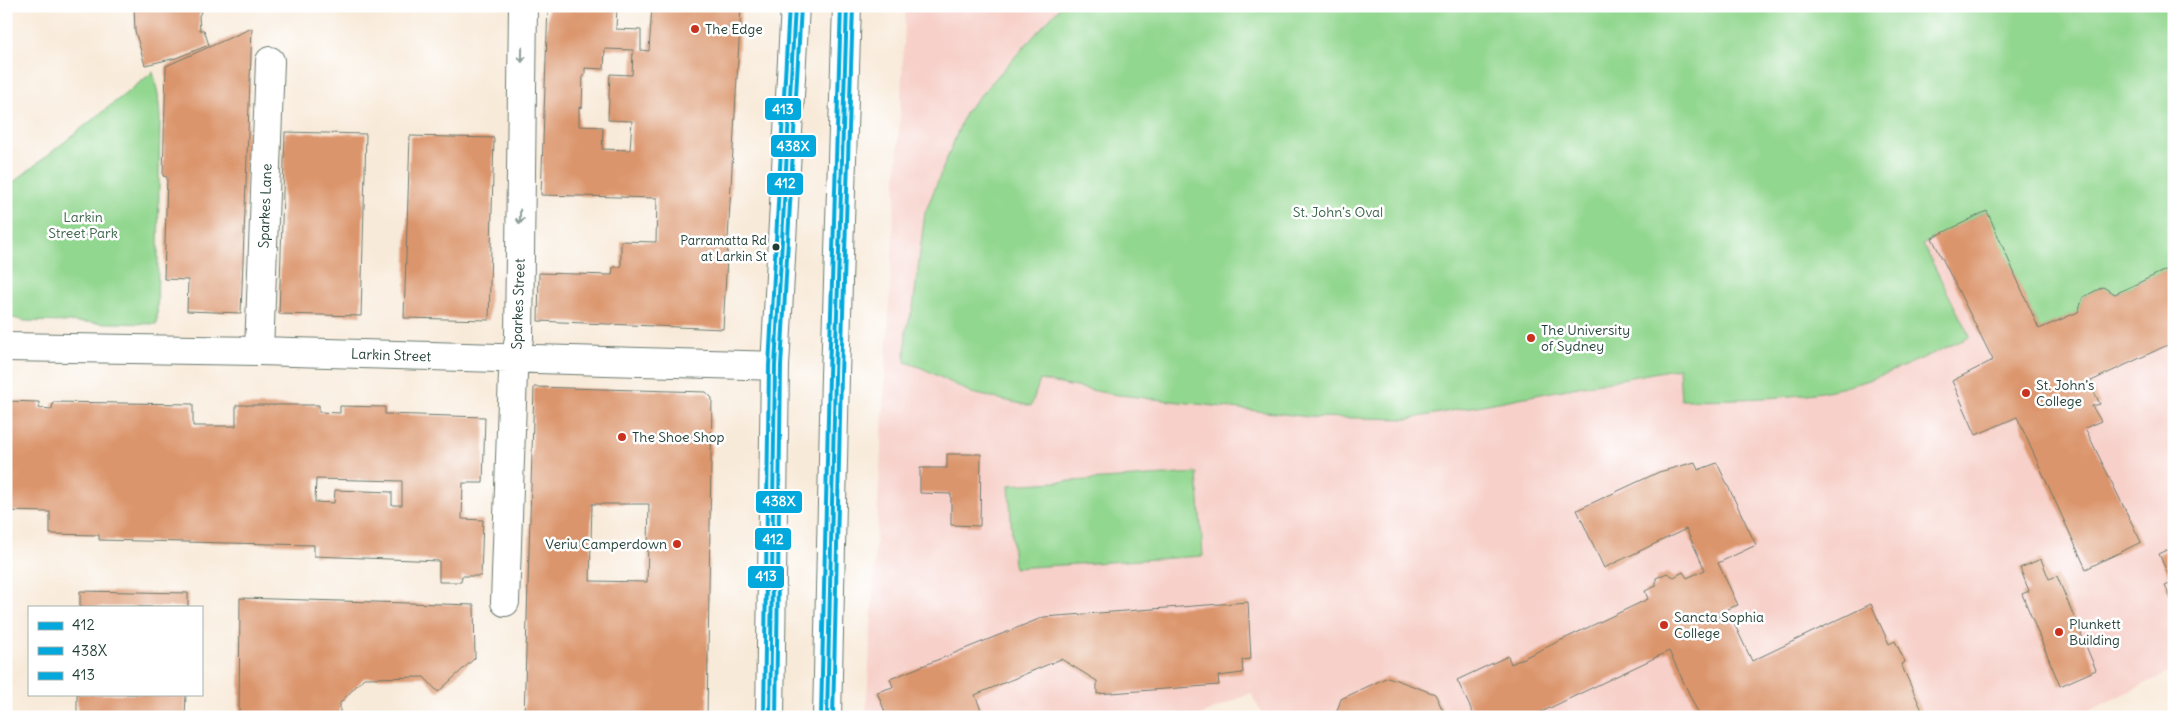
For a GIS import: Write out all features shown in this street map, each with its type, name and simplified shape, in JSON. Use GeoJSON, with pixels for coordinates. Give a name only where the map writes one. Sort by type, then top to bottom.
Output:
{"type":"FeatureCollection","features":[{"type":"Feature","properties":{"kind":"main road","name":"Sparkes Street"},"geometry":{"type":"LineString","coordinates":[[505,602],[513,373],[518,338],[523,6]]}},
{"type":"Feature","properties":{"kind":"main road"},"geometry":{"type":"LineString","coordinates":[[770,717],[776,366],[795,6]]}},
{"type":"Feature","properties":{"kind":"main road"},"geometry":{"type":"LineString","coordinates":[[827,717],[834,375],[847,6]]}},
{"type":"Feature","properties":{"kind":"main road","name":"Sparkes Lane"},"geometry":{"type":"LineString","coordinates":[[259,351],[270,61]]}},
{"type":"Feature","properties":{"kind":"main road","name":"Larkin Street"},"geometry":{"type":"LineString","coordinates":[[6,347],[259,351],[776,366]]}},
{"type":"Feature","properties":{"kind":"shaded area","name":"The University of Sydney"},"geometry":{"type":"Polygon","coordinates":[[[906,6],[2174,6],[2174,670],[2076,717],[1264,717],[1251,693],[1197,717],[866,717],[906,6]]]}},
{"type":"Feature","properties":{"kind":"green space","name":"St. John's Oval"},"geometry":{"type":"Polygon","coordinates":[[[1061,6],[2174,6],[2174,266],[2115,294],[2103,287],[2083,297],[2078,312],[2039,329],[1986,211],[1923,244],[1970,337],[1874,378],[1841,388],[1802,395],[1681,400],[1679,368],[1408,419],[1309,417],[1111,394],[1040,380],[1031,406],[972,393],[922,368],[905,362],[906,330],[913,308],[925,213],[966,111],[1061,6]]]}},
{"type":"Feature","properties":{"kind":"green space","name":"Larkin Street Park"},"geometry":{"type":"Polygon","coordinates":[[[153,72],[160,116],[157,324],[25,321],[6,316],[6,188],[153,72]]]}},
{"type":"Feature","properties":{"kind":"green space"},"geometry":{"type":"Polygon","coordinates":[[[1197,473],[1203,556],[1014,568],[1009,485],[1197,473]]]}},
{"type":"Feature","properties":{"kind":"building"},"geometry":{"type":"Polygon","coordinates":[[[134,6],[204,6],[199,16],[200,30],[204,30],[209,45],[176,58],[145,65],[135,31],[134,6]]]}},
{"type":"Feature","properties":{"kind":"building"},"geometry":{"type":"Polygon","coordinates":[[[548,6],[617,6],[616,29],[641,30],[641,50],[649,51],[652,6],[741,6],[723,329],[538,321],[539,273],[612,275],[613,267],[621,267],[621,241],[656,242],[657,198],[541,195],[548,6]],[[605,49],[604,69],[585,68],[582,108],[579,107],[579,126],[603,127],[602,149],[630,150],[632,121],[608,120],[610,74],[632,75],[633,50],[605,49]]]}},
{"type":"Feature","properties":{"kind":"building"},"geometry":{"type":"Polygon","coordinates":[[[252,28],[241,313],[187,311],[188,280],[164,279],[167,177],[163,176],[166,66],[252,28]]]}},
{"type":"Feature","properties":{"kind":"building"},"geometry":{"type":"Polygon","coordinates":[[[285,132],[366,134],[361,316],[279,314],[285,132]]]}},
{"type":"Feature","properties":{"kind":"building"},"geometry":{"type":"Polygon","coordinates":[[[410,136],[494,138],[489,320],[404,318],[410,136]]]}},
{"type":"Feature","properties":{"kind":"building","name":"St. John's College"},"geometry":{"type":"Polygon","coordinates":[[[1987,211],[2039,329],[2078,312],[2083,297],[2103,287],[2115,294],[2174,266],[2174,342],[2089,382],[2100,404],[2092,406],[2101,421],[2085,428],[2141,542],[2086,569],[2017,417],[1976,435],[1952,381],[1993,360],[1932,238],[1987,211]]]}},
{"type":"Feature","properties":{"kind":"building"},"geometry":{"type":"Polygon","coordinates":[[[534,387],[706,392],[712,398],[707,717],[524,717],[534,387]],[[592,504],[590,581],[647,582],[649,504],[592,504]]]}},
{"type":"Feature","properties":{"kind":"building"},"geometry":{"type":"Polygon","coordinates":[[[6,401],[39,402],[39,408],[52,409],[53,402],[193,404],[193,426],[236,426],[236,405],[319,405],[319,412],[340,413],[340,406],[385,407],[385,414],[485,417],[483,483],[463,483],[462,519],[483,520],[481,576],[462,576],[461,582],[439,582],[439,561],[314,556],[314,545],[99,540],[99,535],[50,534],[50,512],[6,511],[6,401]],[[316,479],[315,502],[334,503],[335,490],[392,492],[392,505],[402,505],[402,481],[316,479]]]}},
{"type":"Feature","properties":{"kind":"building"},"geometry":{"type":"Polygon","coordinates":[[[947,454],[981,454],[980,526],[951,525],[951,494],[920,493],[920,468],[947,468],[947,454]]]}},
{"type":"Feature","properties":{"kind":"building","name":"Sancta Sophia College"},"geometry":{"type":"Polygon","coordinates":[[[1695,462],[1698,470],[1717,463],[1756,545],[1718,563],[1738,605],[1727,609],[1752,661],[1871,604],[1889,644],[1895,641],[1905,662],[1901,664],[1925,717],[1700,717],[1669,651],[1531,717],[1475,717],[1457,680],[1508,656],[1511,664],[1648,599],[1645,591],[1656,586],[1656,578],[1667,573],[1674,577],[1683,572],[1687,578],[1705,570],[1686,529],[1604,568],[1577,510],[1659,472],[1695,462]]]}},
{"type":"Feature","properties":{"kind":"building"},"geometry":{"type":"Polygon","coordinates":[[[2174,547],[2174,605],[2165,586],[2172,583],[2159,554],[2174,547]]]}},
{"type":"Feature","properties":{"kind":"building","name":"Plunkett Building"},"geometry":{"type":"Polygon","coordinates":[[[2041,559],[2049,579],[2057,576],[2096,670],[2060,686],[2022,594],[2029,591],[2020,568],[2041,559]]]}},
{"type":"Feature","properties":{"kind":"building"},"geometry":{"type":"Polygon","coordinates":[[[80,591],[188,593],[188,606],[80,606],[80,591]]]}},
{"type":"Feature","properties":{"kind":"building"},"geometry":{"type":"Polygon","coordinates":[[[240,598],[474,605],[475,658],[438,692],[424,677],[364,678],[340,703],[340,717],[239,717],[240,598]]]}},
{"type":"Feature","properties":{"kind":"building"},"geometry":{"type":"Polygon","coordinates":[[[1248,602],[1251,659],[1242,660],[1243,673],[1218,676],[1219,685],[1097,694],[1097,681],[1061,659],[975,695],[984,717],[887,717],[877,692],[893,687],[890,679],[1044,617],[1248,602]]]}},
{"type":"Feature","properties":{"kind":"building"},"geometry":{"type":"Polygon","coordinates":[[[1388,677],[1435,694],[1446,717],[1335,717],[1341,699],[1388,677]]]}},
{"type":"Feature","properties":{"kind":"building"},"geometry":{"type":"Polygon","coordinates":[[[77,696],[186,696],[185,717],[77,717],[77,696]]]}},
{"type":"Feature","properties":{"kind":"transit line","name":"413"},"geometry":{"type":"LineString","coordinates":[[764,717],[769,366],[789,6]]}},
{"type":"Feature","properties":{"kind":"transit line","name":"412"},"geometry":{"type":"LineString","coordinates":[[770,717],[775,366],[795,6]]}},
{"type":"Feature","properties":{"kind":"transit line","name":"438X"},"geometry":{"type":"LineString","coordinates":[[776,717],[781,366],[801,6]]}},
{"type":"Feature","properties":{"kind":"transit line","name":"413"},"geometry":{"type":"LineString","coordinates":[[821,717],[829,375],[841,6]]}},
{"type":"Feature","properties":{"kind":"transit line","name":"412"},"geometry":{"type":"LineString","coordinates":[[827,717],[835,375],[847,6]]}},
{"type":"Feature","properties":{"kind":"transit line","name":"438X"},"geometry":{"type":"LineString","coordinates":[[833,717],[841,375],[853,6]]}},
{"type":"Feature","properties":{"kind":"place","name":"The Edge"},"geometry":{"type":"Point","coordinates":[695,29]}},
{"type":"Feature","properties":{"kind":"place","name":"Parramatta Rd at Larkin St"},"geometry":{"type":"Point","coordinates":[776,247]}},
{"type":"Feature","properties":{"kind":"place","name":"The University of Sydney"},"geometry":{"type":"Point","coordinates":[1531,338]}},
{"type":"Feature","properties":{"kind":"place","name":"St. John's College"},"geometry":{"type":"Point","coordinates":[2026,393]}},
{"type":"Feature","properties":{"kind":"place","name":"The Shoe Shop"},"geometry":{"type":"Point","coordinates":[622,437]}},
{"type":"Feature","properties":{"kind":"place","name":"Veriu Camperdown"},"geometry":{"type":"Point","coordinates":[677,544]}},
{"type":"Feature","properties":{"kind":"place","name":"Sancta Sophia College"},"geometry":{"type":"Point","coordinates":[1664,625]}},
{"type":"Feature","properties":{"kind":"place","name":"Plunkett Building"},"geometry":{"type":"Point","coordinates":[2059,632]}}]}
